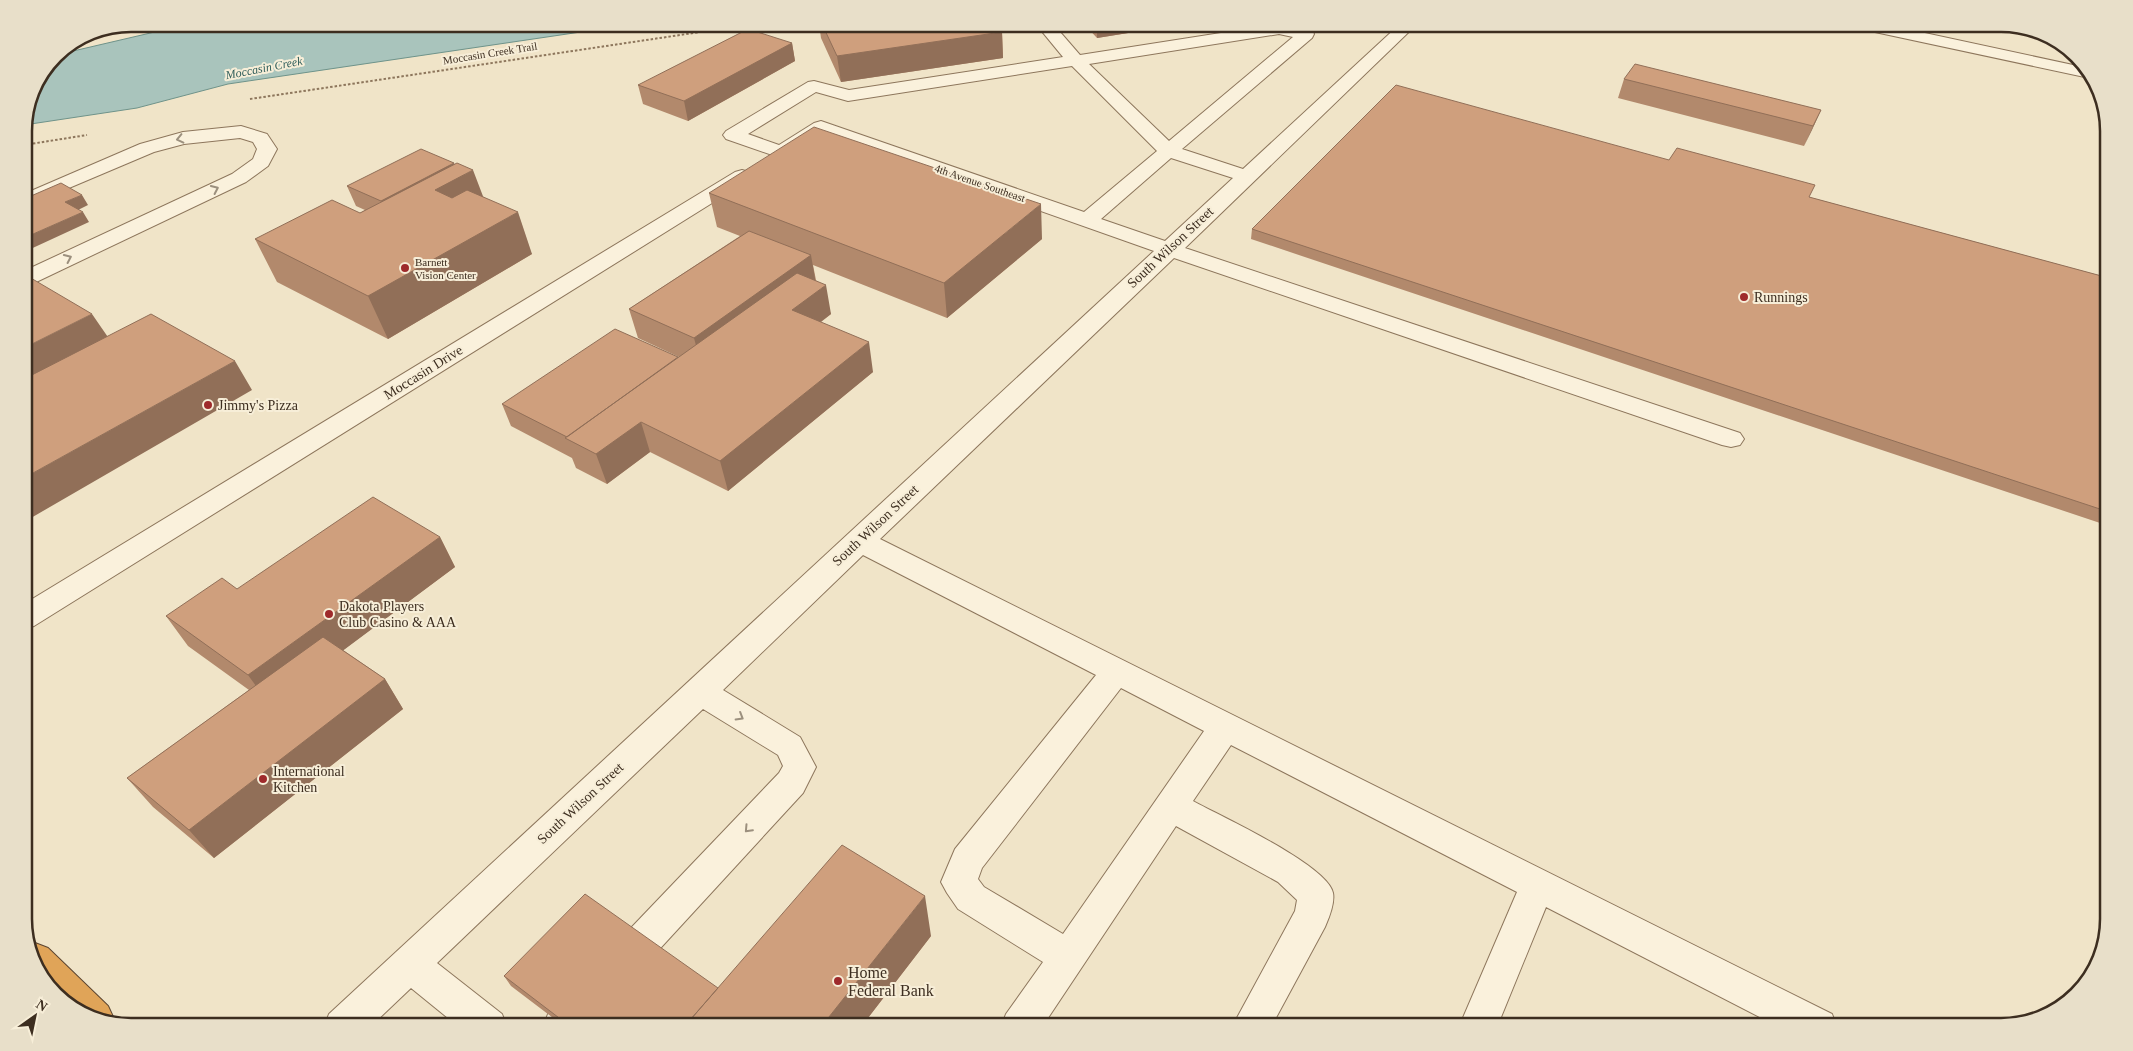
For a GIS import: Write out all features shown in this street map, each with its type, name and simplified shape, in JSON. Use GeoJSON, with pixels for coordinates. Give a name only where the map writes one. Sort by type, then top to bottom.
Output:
{"type":"FeatureCollection","features":[{"type":"Feature","properties":{"kind":"highway"},"geometry":{"type":"LineString","coordinates":[[48,972],[80,1004]]}},
{"type":"Feature","properties":{"kind":"street"},"geometry":{"type":"LineString","coordinates":[[781,152],[733,134],[814,86],[848,96],[1257,32]]}},
{"type":"Feature","properties":{"kind":"street"},"geometry":{"type":"LineString","coordinates":[[1086,221],[1306,34],[1297,32]]}},
{"type":"Feature","properties":{"kind":"street","name":"South Wilson Street"},"geometry":{"type":"LineString","coordinates":[[353,1018],[1400,32]]}},
{"type":"Feature","properties":{"kind":"street"},"geometry":{"type":"LineString","coordinates":[[1898,32],[2080,71]]}},
{"type":"Feature","properties":{"kind":"street"},"geometry":{"type":"LineString","coordinates":[[1051,33],[1076,60],[1168,151],[1246,176]]}},
{"type":"Feature","properties":{"kind":"street","name":"Moccasin Drive"},"geometry":{"type":"LineString","coordinates":[[33,612],[821,127]]}},
{"type":"Feature","properties":{"kind":"street","name":"4th Avenue Southeast"},"geometry":{"type":"LineString","coordinates":[[821,127],[1086,221],[1731,439]]}},
{"type":"Feature","properties":{"kind":"street"},"geometry":{"type":"LineString","coordinates":[[33,197],[147,148],[183,138],[241,132],[260,138],[267,149],[261,162],[239,178],[33,275]]}},
{"type":"Feature","properties":{"kind":"street"},"geometry":{"type":"LineString","coordinates":[[859,541],[1796,1018]]}},
{"type":"Feature","properties":{"kind":"street"},"geometry":{"type":"LineString","coordinates":[[1068,957],[971,898],[959,882],[967,860],[1117,671]]}},
{"type":"Feature","properties":{"kind":"street"},"geometry":{"type":"LineString","coordinates":[[642,942],[791,784],[800,766],[789,746],[699,691]]}},
{"type":"Feature","properties":{"kind":"street"},"geometry":{"type":"LineString","coordinates":[[1026,1018],[1225,727]]}},
{"type":"Feature","properties":{"kind":"street"},"geometry":{"type":"LineString","coordinates":[[1171,806],[1290,871],[1316,894],[1312,915],[1256,1018]]}},
{"type":"Feature","properties":{"kind":"street"},"geometry":{"type":"LineString","coordinates":[[1482,1018],[1538,885]]}},
{"type":"Feature","properties":{"kind":"street"},"geometry":{"type":"LineString","coordinates":[[410,964],[477,1018]]}},
{"type":"Feature","properties":{"kind":"path","name":"Moccasin Creek Trail"},"geometry":{"type":"LineString","coordinates":[[248,99],[695,33]]}},
{"type":"Feature","properties":{"kind":"water","name":"Moccasin Creek"},"geometry":{"type":"Polygon","coordinates":[[[150,33],[576,33],[228,84],[137,108],[33,124],[34,112],[40,93],[49,76],[61,61],[74,51],[150,33]]]}},
{"type":"Feature","properties":{"kind":"building"},"geometry":{"type":"Polygon","coordinates":[[[741,33],[760,33],[792,43],[684,101],[638,85],[741,33]]]}},
{"type":"Feature","properties":{"kind":"building"},"geometry":{"type":"Polygon","coordinates":[[[826,33],[998,33],[837,56],[826,33]]]}},
{"type":"Feature","properties":{"kind":"building"},"geometry":{"type":"Polygon","coordinates":[[[1635,64],[1821,110],[1813,126],[1624,79],[1635,64]]]}},
{"type":"Feature","properties":{"kind":"building"},"geometry":{"type":"Polygon","coordinates":[[[1396,85],[1669,160],[1677,148],[1815,185],[1809,197],[2100,276],[2100,509],[1252,229],[1396,85]]]}},
{"type":"Feature","properties":{"kind":"building"},"geometry":{"type":"Polygon","coordinates":[[[814,127],[1041,204],[944,283],[709,193],[814,127]]]}},
{"type":"Feature","properties":{"kind":"building"},"geometry":{"type":"Polygon","coordinates":[[[421,149],[454,163],[381,201],[347,186],[421,149]]]}},
{"type":"Feature","properties":{"kind":"building"},"geometry":{"type":"Polygon","coordinates":[[[457,163],[473,170],[435,190],[452,198],[467,190],[518,212],[368,296],[255,239],[332,200],[360,213],[457,163]]]}},
{"type":"Feature","properties":{"kind":"building"},"geometry":{"type":"Polygon","coordinates":[[[61,183],[82,195],[65,202],[83,212],[33,234],[33,195],[61,183]]]}},
{"type":"Feature","properties":{"kind":"building"},"geometry":{"type":"Polygon","coordinates":[[[749,231],[811,255],[694,338],[629,309],[749,231]]]}},
{"type":"Feature","properties":{"kind":"building"},"geometry":{"type":"Polygon","coordinates":[[[797,273],[826,285],[792,310],[869,342],[720,461],[641,422],[596,454],[565,438],[797,273]]]}},
{"type":"Feature","properties":{"kind":"building"},"geometry":{"type":"Polygon","coordinates":[[[33,279],[92,314],[33,344],[33,279]]]}},
{"type":"Feature","properties":{"kind":"building"},"geometry":{"type":"Polygon","coordinates":[[[151,314],[235,361],[33,473],[33,374],[151,314]]]}},
{"type":"Feature","properties":{"kind":"building"},"geometry":{"type":"Polygon","coordinates":[[[615,329],[678,357],[567,437],[502,404],[615,329]]]}},
{"type":"Feature","properties":{"kind":"building"},"geometry":{"type":"Polygon","coordinates":[[[373,497],[440,537],[248,675],[166,616],[222,578],[237,589],[373,497]]]}},
{"type":"Feature","properties":{"kind":"building"},"geometry":{"type":"Polygon","coordinates":[[[323,637],[385,679],[189,830],[127,778],[323,637]]]}},
{"type":"Feature","properties":{"kind":"building"},"geometry":{"type":"Polygon","coordinates":[[[842,845],[925,896],[828,1018],[692,1018],[842,845]]]}},
{"type":"Feature","properties":{"kind":"building"},"geometry":{"type":"Polygon","coordinates":[[[585,894],[718,988],[692,1018],[559,1018],[504,976],[585,894]]]}},
{"type":"Feature","properties":{"kind":"place","name":"Barnett Vision Center"},"geometry":{"type":"Point","coordinates":[405,268]}},
{"type":"Feature","properties":{"kind":"place","name":"Runnings"},"geometry":{"type":"Point","coordinates":[1744,297]}},
{"type":"Feature","properties":{"kind":"place","name":"Jimmy's Pizza"},"geometry":{"type":"Point","coordinates":[208,405]}},
{"type":"Feature","properties":{"kind":"place","name":"Dakota Players Club Casino & AAA"},"geometry":{"type":"Point","coordinates":[329,614]}},
{"type":"Feature","properties":{"kind":"place","name":"International Kitchen"},"geometry":{"type":"Point","coordinates":[263,779]}},
{"type":"Feature","properties":{"kind":"place","name":"Home Federal Bank"},"geometry":{"type":"Point","coordinates":[838,981]}}]}
